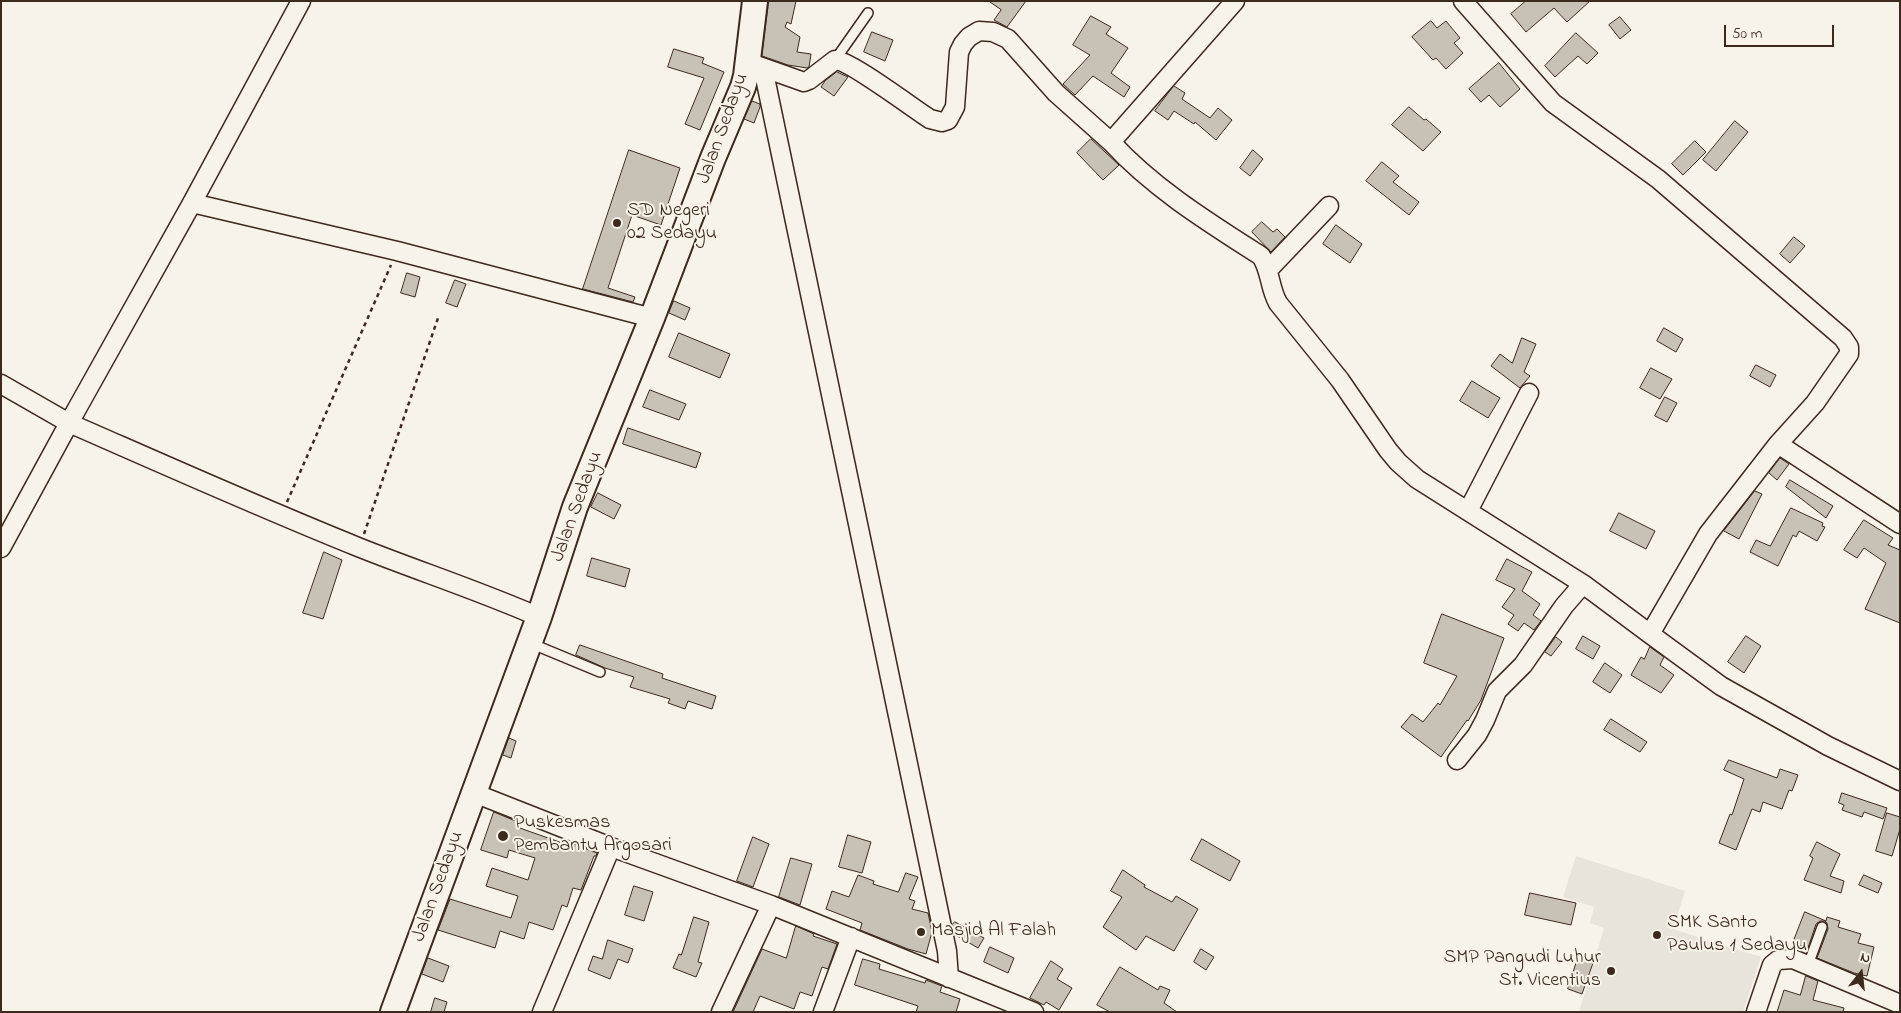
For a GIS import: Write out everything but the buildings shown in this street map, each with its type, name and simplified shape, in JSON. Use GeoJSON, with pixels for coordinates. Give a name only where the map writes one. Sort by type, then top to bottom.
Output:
{"type":"FeatureCollection","features":[{"type":"Feature","properties":{"kind":"street"},"geometry":{"type":"LineString","coordinates":[[1,548],[302,1]]}},
{"type":"Feature","properties":{"kind":"street","name":"Jalan Sedayu"},"geometry":{"type":"LineString","coordinates":[[393,1012],[539,617],[575,507],[652,318],[713,158],[743,87],[756,65],[755,1]]}},
{"type":"Feature","properties":{"kind":"street"},"geometry":{"type":"LineString","coordinates":[[1111,142],[1235,1]]}},
{"type":"Feature","properties":{"kind":"street"},"geometry":{"type":"LineString","coordinates":[[1463,1],[1553,103],[1658,179],[1846,342],[1849,347],[1850,354],[1815,403],[1778,444],[1708,534],[1650,634]]}},
{"type":"Feature","properties":{"kind":"street"},"geometry":{"type":"LineString","coordinates":[[756,65],[804,82],[834,60],[840,60],[930,120],[942,122],[948,120],[955,107],[959,52],[963,44],[979,31],[993,32],[1008,39],[1056,93],[1111,142],[1149,180],[1261,256],[1268,270],[1272,291],[1278,303],[1340,380],[1388,450],[1398,462],[1417,478],[1583,584],[1721,686],[1828,746],[1900,782]]}},
{"type":"Feature","properties":{"kind":"street"},"geometry":{"type":"LineString","coordinates":[[756,65],[947,951],[949,978]]}},
{"type":"Feature","properties":{"kind":"street"},"geometry":{"type":"LineString","coordinates":[[192,203],[398,251],[652,318]]}},
{"type":"Feature","properties":{"kind":"street"},"geometry":{"type":"LineString","coordinates":[[1268,270],[1330,206]]}},
{"type":"Feature","properties":{"kind":"street"},"geometry":{"type":"LineString","coordinates":[[1,384],[69,423],[281,515],[539,617]]}},
{"type":"Feature","properties":{"kind":"street"},"geometry":{"type":"LineString","coordinates":[[1468,511],[1528,393]]}},
{"type":"Feature","properties":{"kind":"street"},"geometry":{"type":"LineString","coordinates":[[1778,444],[1900,524]]}},
{"type":"Feature","properties":{"kind":"street"},"geometry":{"type":"LineString","coordinates":[[1457,760],[1477,735],[1486,720],[1497,691],[1523,665],[1564,606],[1583,584]]}},
{"type":"Feature","properties":{"kind":"street"},"geometry":{"type":"LineString","coordinates":[[474,793],[611,847],[851,936],[1034,1012]]}},
{"type":"Feature","properties":{"kind":"street"},"geometry":{"type":"LineString","coordinates":[[542,1012],[611,847]]}},
{"type":"Feature","properties":{"kind":"street"},"geometry":{"type":"LineString","coordinates":[[721,1012],[771,905]]}},
{"type":"Feature","properties":{"kind":"street"},"geometry":{"type":"LineString","coordinates":[[823,1012],[851,936]]}},
{"type":"Feature","properties":{"kind":"street"},"geometry":{"type":"LineString","coordinates":[[1756,1012],[1772,965],[1778,960],[1800,962],[1900,1004]]}},
{"type":"Feature","properties":{"kind":"lane"},"geometry":{"type":"LineString","coordinates":[[834,60],[868,13]]}},
{"type":"Feature","properties":{"kind":"lane"},"geometry":{"type":"LineString","coordinates":[[529,643],[600,672]]}},
{"type":"Feature","properties":{"kind":"lane"},"geometry":{"type":"LineString","coordinates":[[1800,962],[1822,927]]}},
{"type":"Feature","properties":{"kind":"path"},"geometry":{"type":"LineString","coordinates":[[281,515],[398,251]]}},
{"type":"Feature","properties":{"kind":"path"},"geometry":{"type":"LineString","coordinates":[[360,547],[438,318]]}},
{"type":"Feature","properties":{"kind":"shaded area","name":"SMK Santo Paulus 1 Sedayu"},"geometry":{"type":"Polygon","coordinates":[[[1576,856],[1685,891],[1673,929],[1761,957],[1743,1012],[1579,1012],[1604,928],[1590,923],[1594,907],[1563,897],[1576,856]]]}},
{"type":"Feature","properties":{"kind":"place","name":"SD Negeri 02 Sedayu"},"geometry":{"type":"Point","coordinates":[617,223]}},
{"type":"Feature","properties":{"kind":"place","name":"Puskesmas Pembantu Argosari"},"geometry":{"type":"Point","coordinates":[503,836]}},
{"type":"Feature","properties":{"kind":"place","name":"Masjid Al Falah"},"geometry":{"type":"Point","coordinates":[921,932]}},
{"type":"Feature","properties":{"kind":"place","name":"SMK Santo Paulus 1 Sedayu"},"geometry":{"type":"Point","coordinates":[1657,935]}},
{"type":"Feature","properties":{"kind":"place","name":"SMP Pangudi Luhur St. Vicentius"},"geometry":{"type":"Point","coordinates":[1611,971]}}]}
